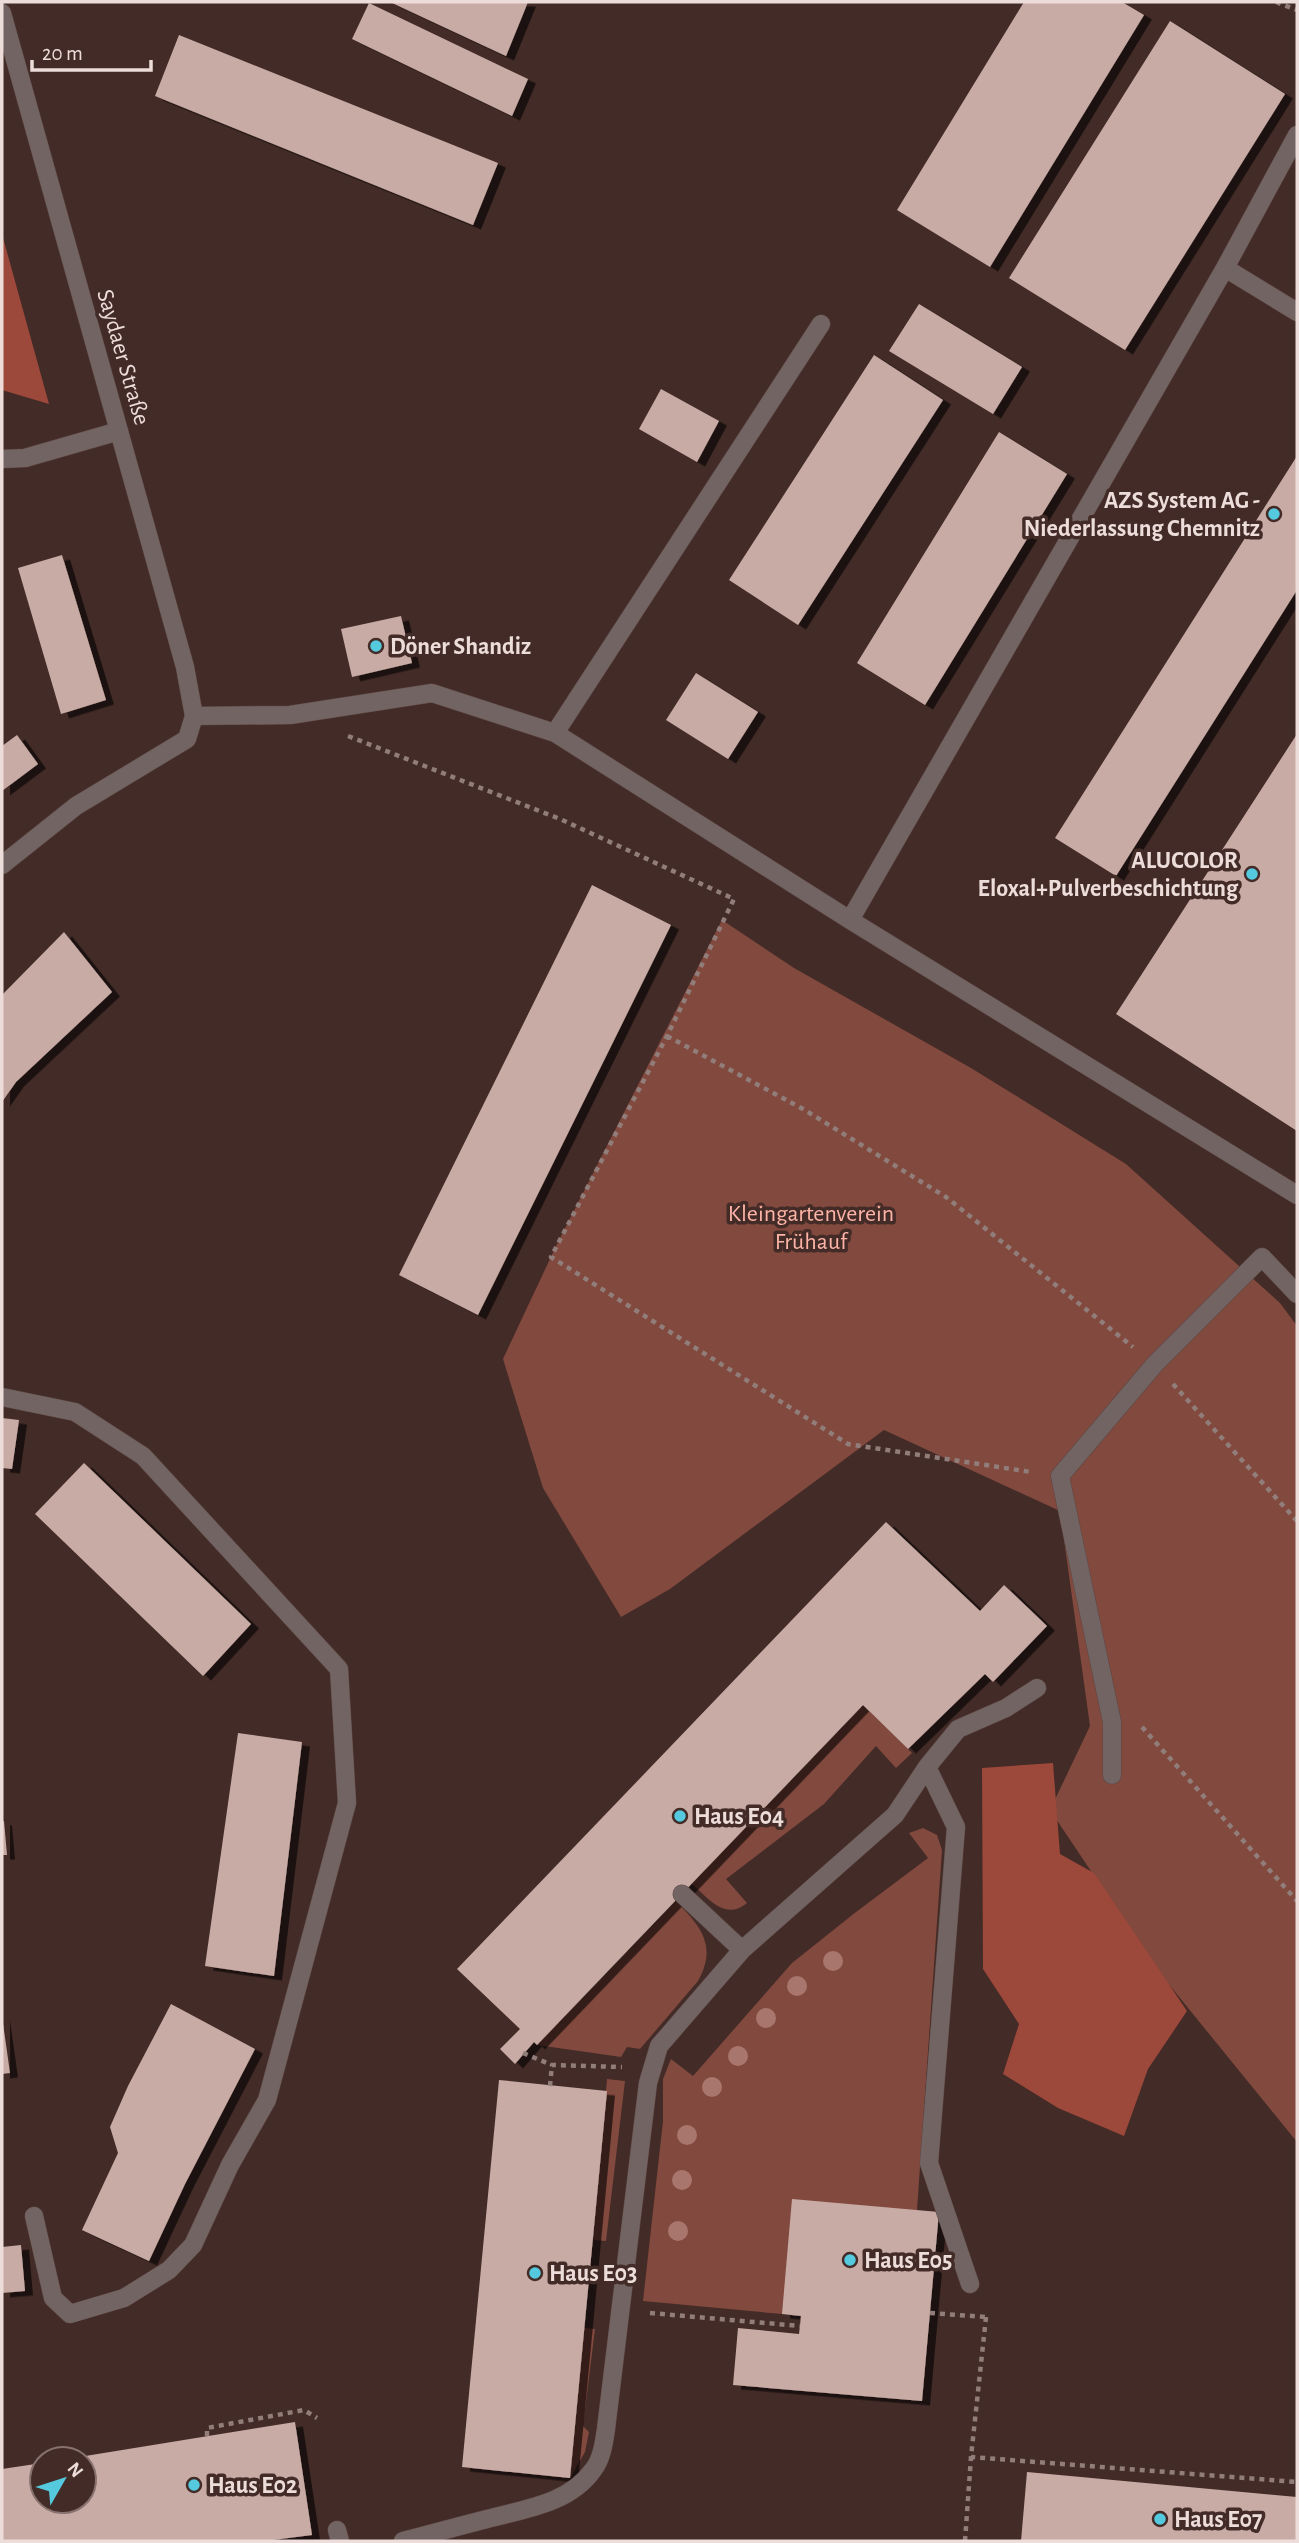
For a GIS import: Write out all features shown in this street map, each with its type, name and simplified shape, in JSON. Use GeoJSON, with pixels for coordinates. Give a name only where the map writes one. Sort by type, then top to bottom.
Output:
{"type":"FeatureCollection","features":[{"type":"Feature","properties":{"kind":"street","name":"Saydaer Straße"},"geometry":{"type":"LineString","coordinates":[[2,13],[185,667],[194,716]]}},
{"type":"Feature","properties":{"kind":"street"},"geometry":{"type":"LineString","coordinates":[[850,920],[1226,268],[1297,135]]}},
{"type":"Feature","properties":{"kind":"street"},"geometry":{"type":"LineString","coordinates":[[1226,268],[1297,312]]}},
{"type":"Feature","properties":{"kind":"street"},"geometry":{"type":"LineString","coordinates":[[555,733],[821,324]]}},
{"type":"Feature","properties":{"kind":"street"},"geometry":{"type":"LineString","coordinates":[[2,459],[25,458],[119,431]]}},
{"type":"Feature","properties":{"kind":"street"},"geometry":{"type":"LineString","coordinates":[[2,865],[76,806],[187,739],[194,716],[290,715],[432,693],[555,733],[850,920],[1297,1195]]}},
{"type":"Feature","properties":{"kind":"street"},"geometry":{"type":"LineString","coordinates":[[1112,1775],[1112,1722],[1060,1476],[1155,1364],[1262,1257],[1297,1294]]}},
{"type":"Feature","properties":{"kind":"street"},"geometry":{"type":"LineString","coordinates":[[2,1397],[75,1412],[143,1456],[339,1669],[347,1803],[267,2100],[230,2165],[193,2245],[169,2270],[124,2298],[70,2314],[53,2298],[34,2216]]}},
{"type":"Feature","properties":{"kind":"street"},"geometry":{"type":"LineString","coordinates":[[403,2541],[540,2505],[579,2485],[595,2468],[603,2448],[651,2068],[659,2046],[741,1950],[895,1815],[927,1767],[958,1729],[1006,1708],[1037,1688]]}},
{"type":"Feature","properties":{"kind":"street"},"geometry":{"type":"LineString","coordinates":[[927,1767],[956,1827],[929,2163],[971,2284]]}},
{"type":"Feature","properties":{"kind":"street"},"geometry":{"type":"LineString","coordinates":[[682,1894],[741,1950]]}},
{"type":"Feature","properties":{"kind":"path"},"geometry":{"type":"LineString","coordinates":[[1276,2],[1297,10]]}},
{"type":"Feature","properties":{"kind":"path"},"geometry":{"type":"LineString","coordinates":[[341,734],[560,819],[734,899],[667,1036],[551,1257],[848,1444],[1060,1476]]}},
{"type":"Feature","properties":{"kind":"path"},"geometry":{"type":"LineString","coordinates":[[667,1036],[803,1110],[946,1197],[1155,1364],[1297,1521]]}},
{"type":"Feature","properties":{"kind":"path"},"geometry":{"type":"LineString","coordinates":[[1141,1726],[1297,1902]]}},
{"type":"Feature","properties":{"kind":"path"},"geometry":{"type":"LineString","coordinates":[[523,2053],[552,2065],[651,2068]]}},
{"type":"Feature","properties":{"kind":"path"},"geometry":{"type":"LineString","coordinates":[[550,2085],[552,2065]]}},
{"type":"Feature","properties":{"kind":"path"},"geometry":{"type":"LineString","coordinates":[[620,2311],[800,2326]]}},
{"type":"Feature","properties":{"kind":"path"},"geometry":{"type":"LineString","coordinates":[[965,2541],[986,2317]]}},
{"type":"Feature","properties":{"kind":"path"},"geometry":{"type":"LineString","coordinates":[[207,2436],[208,2428],[304,2410],[317,2418]]}},
{"type":"Feature","properties":{"kind":"path"},"geometry":{"type":"LineString","coordinates":[[971,2457],[1297,2482]]}},
{"type":"Feature","properties":{"kind":"green space","name":"Kleingartenverein Frühauf"},"geometry":{"type":"Polygon","coordinates":[[[722,920],[794,968],[971,1068],[1126,1164],[1280,1303],[1297,1326],[1297,2142],[1158,1971],[1050,1810],[1090,1726],[1060,1511],[884,1430],[670,1589],[621,1617],[543,1488],[503,1359],[557,1244],[722,920]]]}},
{"type":"Feature","properties":{"kind":"green space"},"geometry":{"type":"Polygon","coordinates":[[[863,1705],[912,1753],[896,1768],[876,1746],[824,1804],[726,1879],[747,1903],[732,1910],[724,1909],[711,1901],[692,1884],[863,1705]]]}},
{"type":"Feature","properties":{"kind":"green space"},"geometry":{"type":"Polygon","coordinates":[[[923,1828],[937,1835],[942,1850],[917,2210],[782,2314],[643,2301],[663,2121],[663,2079],[671,2059],[693,2076],[792,1963],[928,1858],[909,1833],[923,1828]]]}},
{"type":"Feature","properties":{"kind":"green space"},"geometry":{"type":"Polygon","coordinates":[[[676,1901],[699,1928],[703,1937],[706,1946],[704,1968],[698,1981],[640,2049],[627,2047],[621,2057],[537,2045],[676,1901]]]}},
{"type":"Feature","properties":{"kind":"green space"},"geometry":{"type":"Polygon","coordinates":[[[607,2079],[625,2081],[606,2241],[593,2240],[607,2079]]]}},
{"type":"Feature","properties":{"kind":"green space"},"geometry":{"type":"Polygon","coordinates":[[[584,2328],[595,2329],[583,2426],[589,2432],[585,2452],[570,2478],[584,2328]]]}},
{"type":"Feature","properties":{"kind":"shaded area"},"geometry":{"type":"Polygon","coordinates":[[[2,234],[49,404],[2,390],[2,234]]]}},
{"type":"Feature","properties":{"kind":"shaded area"},"geometry":{"type":"Polygon","coordinates":[[[1053,1763],[1060,1854],[1094,1873],[1187,2011],[1148,2069],[1124,2136],[1058,2108],[1003,2074],[1019,2024],[983,1969],[982,1768],[1053,1763]]]}},
{"type":"Feature","properties":{"kind":"building"},"geometry":{"type":"Polygon","coordinates":[[[390,2],[528,2],[506,56],[390,2]]]}},
{"type":"Feature","properties":{"kind":"building"},"geometry":{"type":"Polygon","coordinates":[[[1024,2],[1122,2],[1144,15],[990,267],[897,210],[1024,2]]]}},
{"type":"Feature","properties":{"kind":"building"},"geometry":{"type":"Polygon","coordinates":[[[369,3],[528,79],[512,116],[352,39],[369,3]]]}},
{"type":"Feature","properties":{"kind":"building"},"geometry":{"type":"Polygon","coordinates":[[[1170,21],[1285,94],[1125,350],[1009,278],[1170,21]]]}},
{"type":"Feature","properties":{"kind":"building"},"geometry":{"type":"Polygon","coordinates":[[[179,35],[498,163],[473,225],[155,96],[179,35]]]}},
{"type":"Feature","properties":{"kind":"building"},"geometry":{"type":"Polygon","coordinates":[[[919,304],[1022,367],[993,414],[889,351],[919,304]]]}},
{"type":"Feature","properties":{"kind":"building"},"geometry":{"type":"Polygon","coordinates":[[[874,355],[943,400],[798,625],[729,580],[874,355]]]}},
{"type":"Feature","properties":{"kind":"building"},"geometry":{"type":"Polygon","coordinates":[[[661,389],[719,421],[697,462],[639,429],[661,389]]]}},
{"type":"Feature","properties":{"kind":"building"},"geometry":{"type":"Polygon","coordinates":[[[999,432],[1067,474],[925,705],[857,663],[999,432]]]}},
{"type":"Feature","properties":{"kind":"building"},"geometry":{"type":"Polygon","coordinates":[[[1297,456],[1297,590],[1116,876],[1055,838],[1297,456]]]}},
{"type":"Feature","properties":{"kind":"building"},"geometry":{"type":"Polygon","coordinates":[[[62,555],[106,700],[61,714],[18,568],[62,555]]]}},
{"type":"Feature","properties":{"kind":"building","name":"Döner Shandiz"},"geometry":{"type":"Polygon","coordinates":[[[401,616],[412,663],[352,677],[341,629],[401,616]]]}},
{"type":"Feature","properties":{"kind":"building"},"geometry":{"type":"Polygon","coordinates":[[[696,673],[758,712],[728,759],[666,720],[696,673]]]}},
{"type":"Feature","properties":{"kind":"building","name":"ALUCOLOR Eloxal+Pulverbeschichtung"},"geometry":{"type":"Polygon","coordinates":[[[1297,734],[1297,1131],[1116,1014],[1297,734]]]}},
{"type":"Feature","properties":{"kind":"building"},"geometry":{"type":"Polygon","coordinates":[[[17,735],[38,764],[2,791],[2,746],[17,735]]]}},
{"type":"Feature","properties":{"kind":"building"},"geometry":{"type":"Polygon","coordinates":[[[592,885],[671,925],[478,1315],[399,1275],[592,885]]]}},
{"type":"Feature","properties":{"kind":"building"},"geometry":{"type":"Polygon","coordinates":[[[64,932],[112,992],[16,1082],[2,1102],[2,995],[64,932]]]}},
{"type":"Feature","properties":{"kind":"building"},"geometry":{"type":"Polygon","coordinates":[[[2,1418],[19,1420],[12,1469],[2,1468],[2,1418]]]}},
{"type":"Feature","properties":{"kind":"building"},"geometry":{"type":"Polygon","coordinates":[[[84,1463],[251,1624],[203,1676],[35,1514],[84,1463]]]}},
{"type":"Feature","properties":{"kind":"building","name":"Haus E04"},"geometry":{"type":"Polygon","coordinates":[[[886,1522],[980,1611],[1004,1585],[1047,1626],[993,1682],[985,1674],[908,1749],[863,1705],[537,2045],[534,2042],[515,2064],[500,2049],[520,2029],[457,1969],[886,1522]]]}},
{"type":"Feature","properties":{"kind":"building"},"geometry":{"type":"Polygon","coordinates":[[[238,1733],[302,1742],[274,1976],[205,1966],[238,1733]]]}},
{"type":"Feature","properties":{"kind":"building"},"geometry":{"type":"Polygon","coordinates":[[[4,1821],[7,1855],[2,1855],[4,1821]]]}},
{"type":"Feature","properties":{"kind":"building"},"geometry":{"type":"Polygon","coordinates":[[[171,2004],[255,2049],[185,2184],[149,2261],[82,2230],[118,2153],[110,2127],[171,2004]]]}},
{"type":"Feature","properties":{"kind":"building"},"geometry":{"type":"Polygon","coordinates":[[[2,2016],[10,2073],[2,2074],[2,2016]]]}},
{"type":"Feature","properties":{"kind":"building","name":"Haus E03"},"geometry":{"type":"Polygon","coordinates":[[[499,2080],[607,2091],[570,2478],[462,2467],[499,2080]]]}},
{"type":"Feature","properties":{"kind":"building","name":"Haus E05"},"geometry":{"type":"Polygon","coordinates":[[[792,2199],[939,2212],[922,2401],[733,2385],[738,2328],[799,2334],[801,2316],[782,2314],[792,2199]]]}},
{"type":"Feature","properties":{"kind":"building"},"geometry":{"type":"Polygon","coordinates":[[[21,2245],[25,2291],[2,2293],[2,2247],[21,2245]]]}},
{"type":"Feature","properties":{"kind":"building","name":"Haus E02"},"geometry":{"type":"Polygon","coordinates":[[[295,2422],[312,2535],[265,2541],[2,2541],[2,2469],[28,2465],[28,2515],[98,2515],[98,2454],[295,2422]]]}},
{"type":"Feature","properties":{"kind":"building","name":"Haus E07"},"geometry":{"type":"Polygon","coordinates":[[[1027,2472],[1297,2497],[1297,2541],[1021,2541],[1027,2472]]]}},
{"type":"Feature","properties":{"kind":"place","name":"AZS System AG - Niederlassung Chemnitz"},"geometry":{"type":"Point","coordinates":[1274,514]}},
{"type":"Feature","properties":{"kind":"place","name":"Döner Shandiz"},"geometry":{"type":"Point","coordinates":[376,646]}},
{"type":"Feature","properties":{"kind":"place","name":"ALUCOLOR Eloxal+Pulverbeschichtung"},"geometry":{"type":"Point","coordinates":[1252,874]}},
{"type":"Feature","properties":{"kind":"place","name":"Haus E04"},"geometry":{"type":"Point","coordinates":[680,1816]}},
{"type":"Feature","properties":{"kind":"place","name":"Haus E05"},"geometry":{"type":"Point","coordinates":[850,2260]}},
{"type":"Feature","properties":{"kind":"place","name":"Haus E03"},"geometry":{"type":"Point","coordinates":[535,2273]}},
{"type":"Feature","properties":{"kind":"place","name":"Haus E02"},"geometry":{"type":"Point","coordinates":[194,2485]}},
{"type":"Feature","properties":{"kind":"place","name":"Haus E07"},"geometry":{"type":"Point","coordinates":[1160,2519]}}]}
